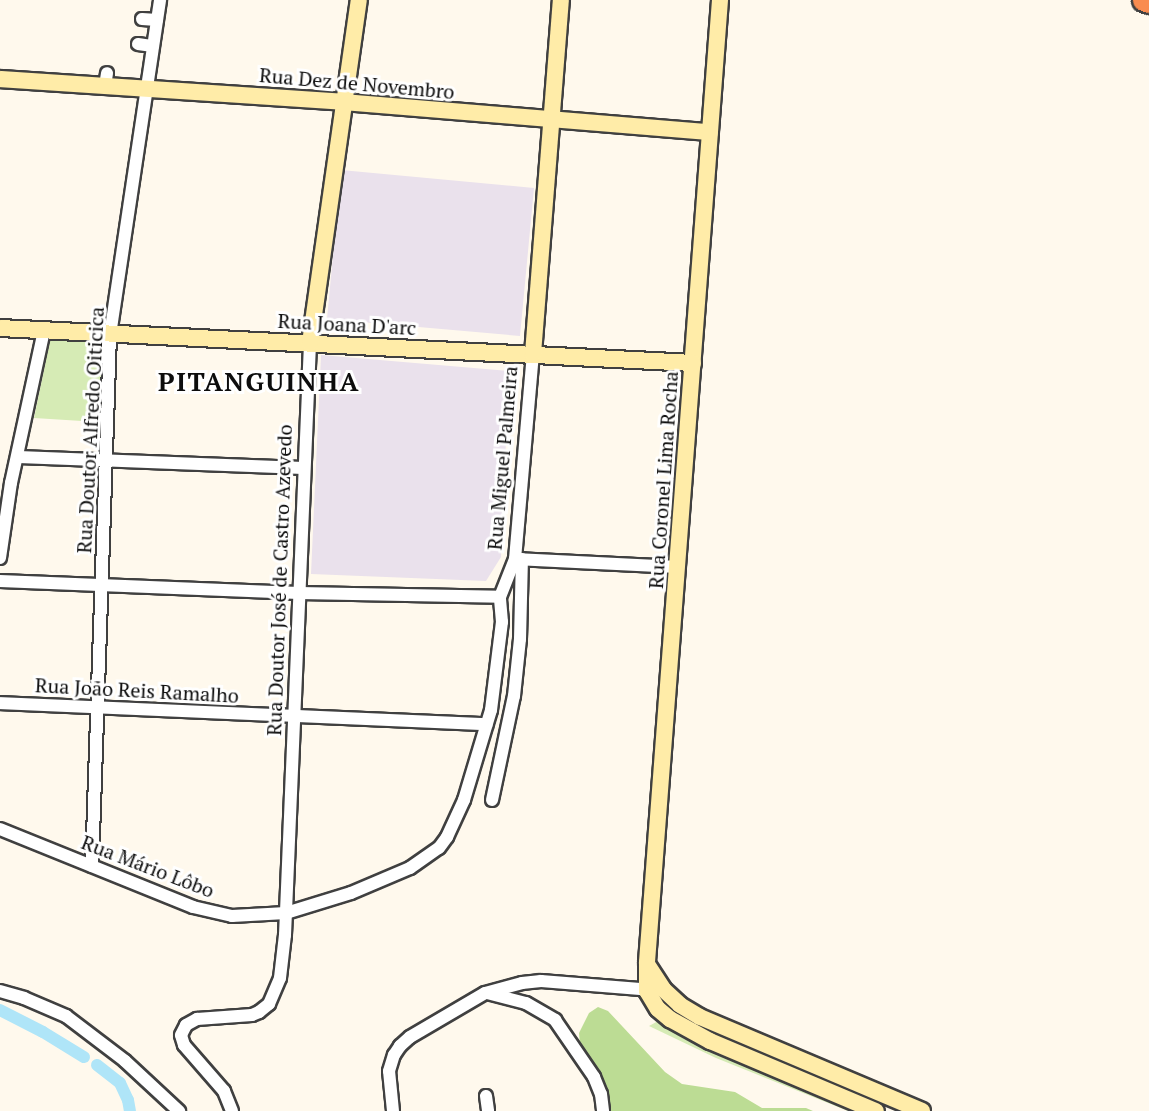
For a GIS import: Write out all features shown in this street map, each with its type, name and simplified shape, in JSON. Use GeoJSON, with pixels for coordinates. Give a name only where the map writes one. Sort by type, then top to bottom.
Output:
{"type":"FeatureCollection","features":[{"type":"Feature","properties":{"kind":"highway"},"geometry":{"type":"LineString","coordinates":[[1144,0],[1149,2]]}},
{"type":"Feature","properties":{"kind":"street","name":"Rua Doutor Alfredo Oiticica"},"geometry":{"type":"LineString","coordinates":[[92,866],[110,335],[160,0]]}},
{"type":"Feature","properties":{"kind":"street","name":"Rua Doutor José de Castro Azevedo"},"geometry":{"type":"LineString","coordinates":[[232,1111],[224,1091],[184,1045],[181,1035],[186,1025],[197,1019],[252,1015],[270,1004],[280,978],[286,913],[310,344],[342,102],[359,0]]}},
{"type":"Feature","properties":{"kind":"street","name":"Rua Miguel Palmeira"},"geometry":{"type":"LineString","coordinates":[[492,800],[514,696],[520,639],[519,559],[561,0]]}},
{"type":"Feature","properties":{"kind":"street","name":"Rua Coronel Lima Rocha"},"geometry":{"type":"LineString","coordinates":[[655,990],[647,963],[720,0]]}},
{"type":"Feature","properties":{"kind":"street"},"geometry":{"type":"LineString","coordinates":[[142,19],[157,20]]}},
{"type":"Feature","properties":{"kind":"street"},"geometry":{"type":"LineString","coordinates":[[138,44],[153,46]]}},
{"type":"Feature","properties":{"kind":"street","name":"Rua Dez de Novembro"},"geometry":{"type":"LineString","coordinates":[[0,79],[106,80],[147,89],[342,102],[552,121],[710,132]]}},
{"type":"Feature","properties":{"kind":"street","name":"Rua Joana D'arc"},"geometry":{"type":"LineString","coordinates":[[0,328],[693,363]]}},
{"type":"Feature","properties":{"kind":"street"},"geometry":{"type":"LineString","coordinates":[[0,558],[5,481],[18,457],[44,330]]}},
{"type":"Feature","properties":{"kind":"street"},"geometry":{"type":"LineString","coordinates":[[18,457],[304,468]]}},
{"type":"Feature","properties":{"kind":"street"},"geometry":{"type":"LineString","coordinates":[[519,559],[677,567]]}},
{"type":"Feature","properties":{"kind":"street","name":"Rua Miguel Palmeira"},"geometry":{"type":"LineString","coordinates":[[286,913],[361,889],[411,867],[439,848],[447,837],[464,800],[488,724],[502,622],[500,597],[519,559]]}},
{"type":"Feature","properties":{"kind":"street"},"geometry":{"type":"LineString","coordinates":[[0,581],[299,593],[500,597]]}},
{"type":"Feature","properties":{"kind":"street","name":"Rua João Reis Ramalho"},"geometry":{"type":"LineString","coordinates":[[0,704],[294,718],[488,724]]}},
{"type":"Feature","properties":{"kind":"street","name":"Rua Mário Lôbo"},"geometry":{"type":"LineString","coordinates":[[0,829],[212,914],[255,916],[286,913]]}},
{"type":"Feature","properties":{"kind":"street"},"geometry":{"type":"LineString","coordinates":[[393,1111],[389,1071],[393,1055],[410,1037],[486,993],[522,983],[541,981],[655,990],[700,1017],[922,1111]]}},
{"type":"Feature","properties":{"kind":"street"},"geometry":{"type":"LineString","coordinates":[[655,990],[658,1009],[670,1019],[700,1035],[876,1111]]}},
{"type":"Feature","properties":{"kind":"street"},"geometry":{"type":"LineString","coordinates":[[0,991],[24,998],[66,1016],[125,1061],[179,1111]]}},
{"type":"Feature","properties":{"kind":"street"},"geometry":{"type":"LineString","coordinates":[[486,993],[525,1003],[555,1020],[594,1077],[602,1094],[603,1111]]}},
{"type":"Feature","properties":{"kind":"street"},"geometry":{"type":"LineString","coordinates":[[486,1096],[488,1111]]}},
{"type":"Feature","properties":{"kind":"shaded area"},"geometry":{"type":"Polygon","coordinates":[[[341,170],[534,188],[520,336],[327,319],[341,170]]]}},
{"type":"Feature","properties":{"kind":"shaded area"},"geometry":{"type":"Polygon","coordinates":[[[321,355],[509,371],[501,557],[486,581],[311,574],[321,355]]]}},
{"type":"Feature","properties":{"kind":"green space"},"geometry":{"type":"Polygon","coordinates":[[[50,341],[103,341],[98,422],[34,418],[50,341]]]}},
{"type":"Feature","properties":{"kind":"green space"},"geometry":{"type":"Polygon","coordinates":[[[598,1007],[608,1011],[665,1072],[682,1084],[735,1092],[762,1108],[806,1108],[813,1111],[604,1111],[596,1070],[580,1044],[579,1033],[589,1013],[598,1007]]]}},
{"type":"Feature","properties":{"kind":"green space"},"geometry":{"type":"Polygon","coordinates":[[[660,1020],[867,1111],[848,1111],[716,1058],[649,1026],[660,1020]]]}},
{"type":"Feature","properties":{"kind":"waterway"},"geometry":{"type":"LineString","coordinates":[[0,1010],[84,1057]]}},
{"type":"Feature","properties":{"kind":"waterway"},"geometry":{"type":"LineString","coordinates":[[97,1065],[120,1083],[128,1100],[130,1111]]}},
{"type":"Feature","properties":{"kind":"district","name":"PITANGUINHA"},"geometry":{"type":"Point","coordinates":[259,382]}}]}
